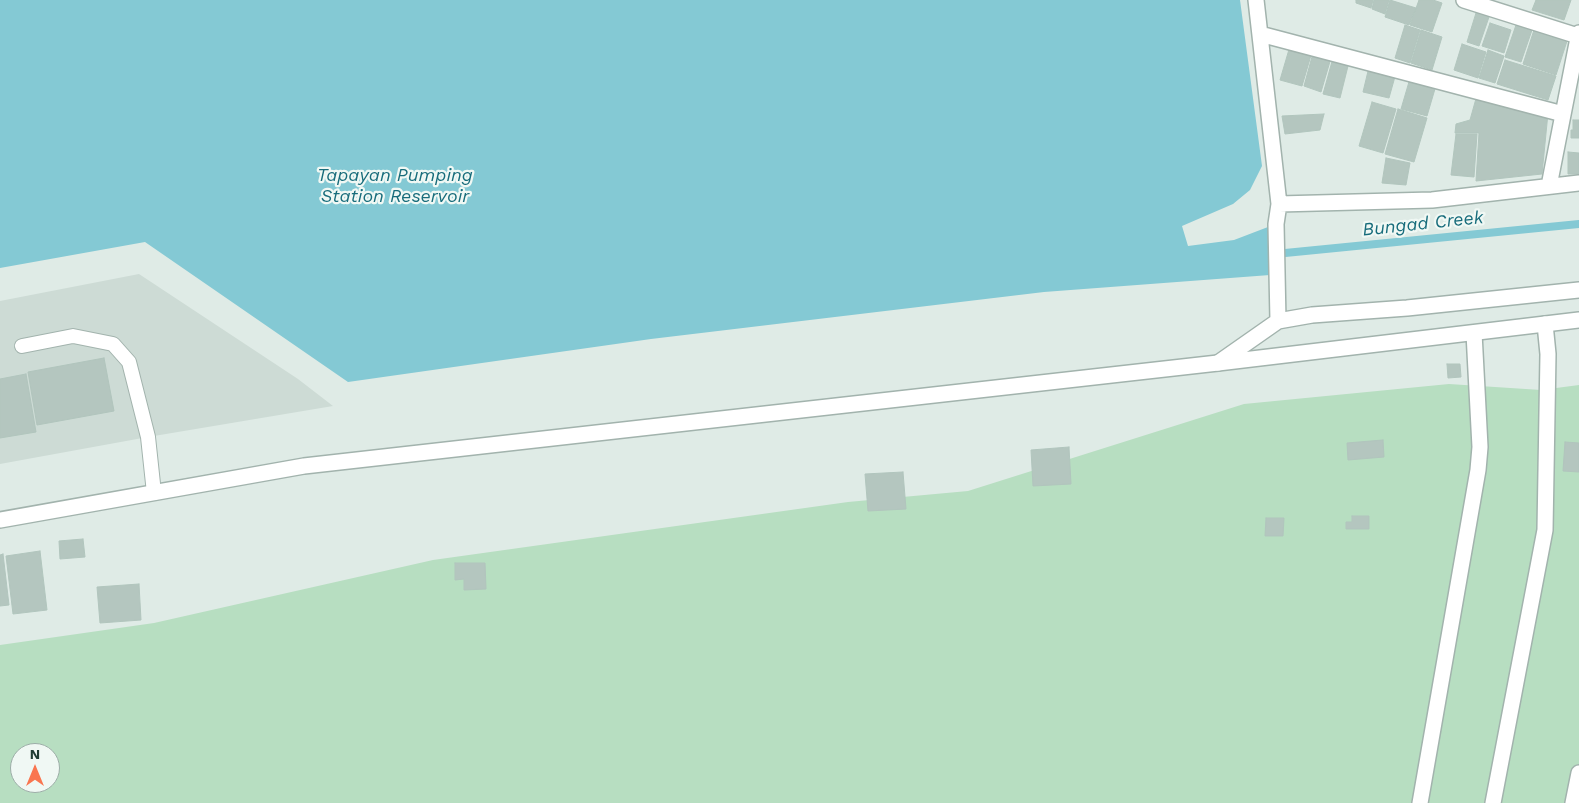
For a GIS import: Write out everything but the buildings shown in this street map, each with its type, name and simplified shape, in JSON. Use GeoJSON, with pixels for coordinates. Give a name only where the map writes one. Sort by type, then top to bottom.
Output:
{"type":"FeatureCollection","features":[{"type":"Feature","properties":{"kind":"street"},"geometry":{"type":"LineString","coordinates":[[1256,0],[1279,204],[1276,224],[1278,321]]}},
{"type":"Feature","properties":{"kind":"street"},"geometry":{"type":"LineString","coordinates":[[1464,0],[1579,35],[1549,186]]}},
{"type":"Feature","properties":{"kind":"street"},"geometry":{"type":"LineString","coordinates":[[1260,34],[1563,114]]}},
{"type":"Feature","properties":{"kind":"street"},"geometry":{"type":"LineString","coordinates":[[1279,204],[1432,200],[1579,183]]}},
{"type":"Feature","properties":{"kind":"street"},"geometry":{"type":"LineString","coordinates":[[1218,363],[1278,321],[1312,315],[1407,308],[1579,290]]}},
{"type":"Feature","properties":{"kind":"street"},"geometry":{"type":"LineString","coordinates":[[0,520],[304,466],[1218,363],[1579,320]]}},
{"type":"Feature","properties":{"kind":"street"},"geometry":{"type":"LineString","coordinates":[[1493,803],[1545,530],[1548,354],[1545,324]]}},
{"type":"Feature","properties":{"kind":"street"},"geometry":{"type":"LineString","coordinates":[[1420,803],[1478,470],[1480,447],[1474,333]]}},
{"type":"Feature","properties":{"kind":"street"},"geometry":{"type":"LineString","coordinates":[[1574,803],[1579,776]]}},
{"type":"Feature","properties":{"kind":"lane"},"geometry":{"type":"LineString","coordinates":[[22,346],[73,336],[113,344],[129,362],[148,437],[154,493]]}},
{"type":"Feature","properties":{"kind":"shaded area"},"geometry":{"type":"Polygon","coordinates":[[[139,274],[298,379],[333,406],[0,464],[0,301],[139,274]]]}},
{"type":"Feature","properties":{"kind":"green space"},"geometry":{"type":"Polygon","coordinates":[[[1449,384],[1541,390],[1579,385],[1579,803],[0,803],[0,645],[154,623],[433,560],[848,502],[968,491],[1244,404],[1449,384]]]}},
{"type":"Feature","properties":{"kind":"water","name":"Tapayan Pumping Station Reservoir"},"geometry":{"type":"Polygon","coordinates":[[[0,0],[1240,0],[1262,166],[1250,190],[1233,204],[1182,226],[1188,246],[1234,240],[1268,227],[1270,275],[1044,292],[651,339],[348,382],[145,242],[0,268],[0,0]]]}},
{"type":"Feature","properties":{"kind":"waterway","name":"Bungad Creek"},"geometry":{"type":"LineString","coordinates":[[1275,254],[1579,224]]}}]}
